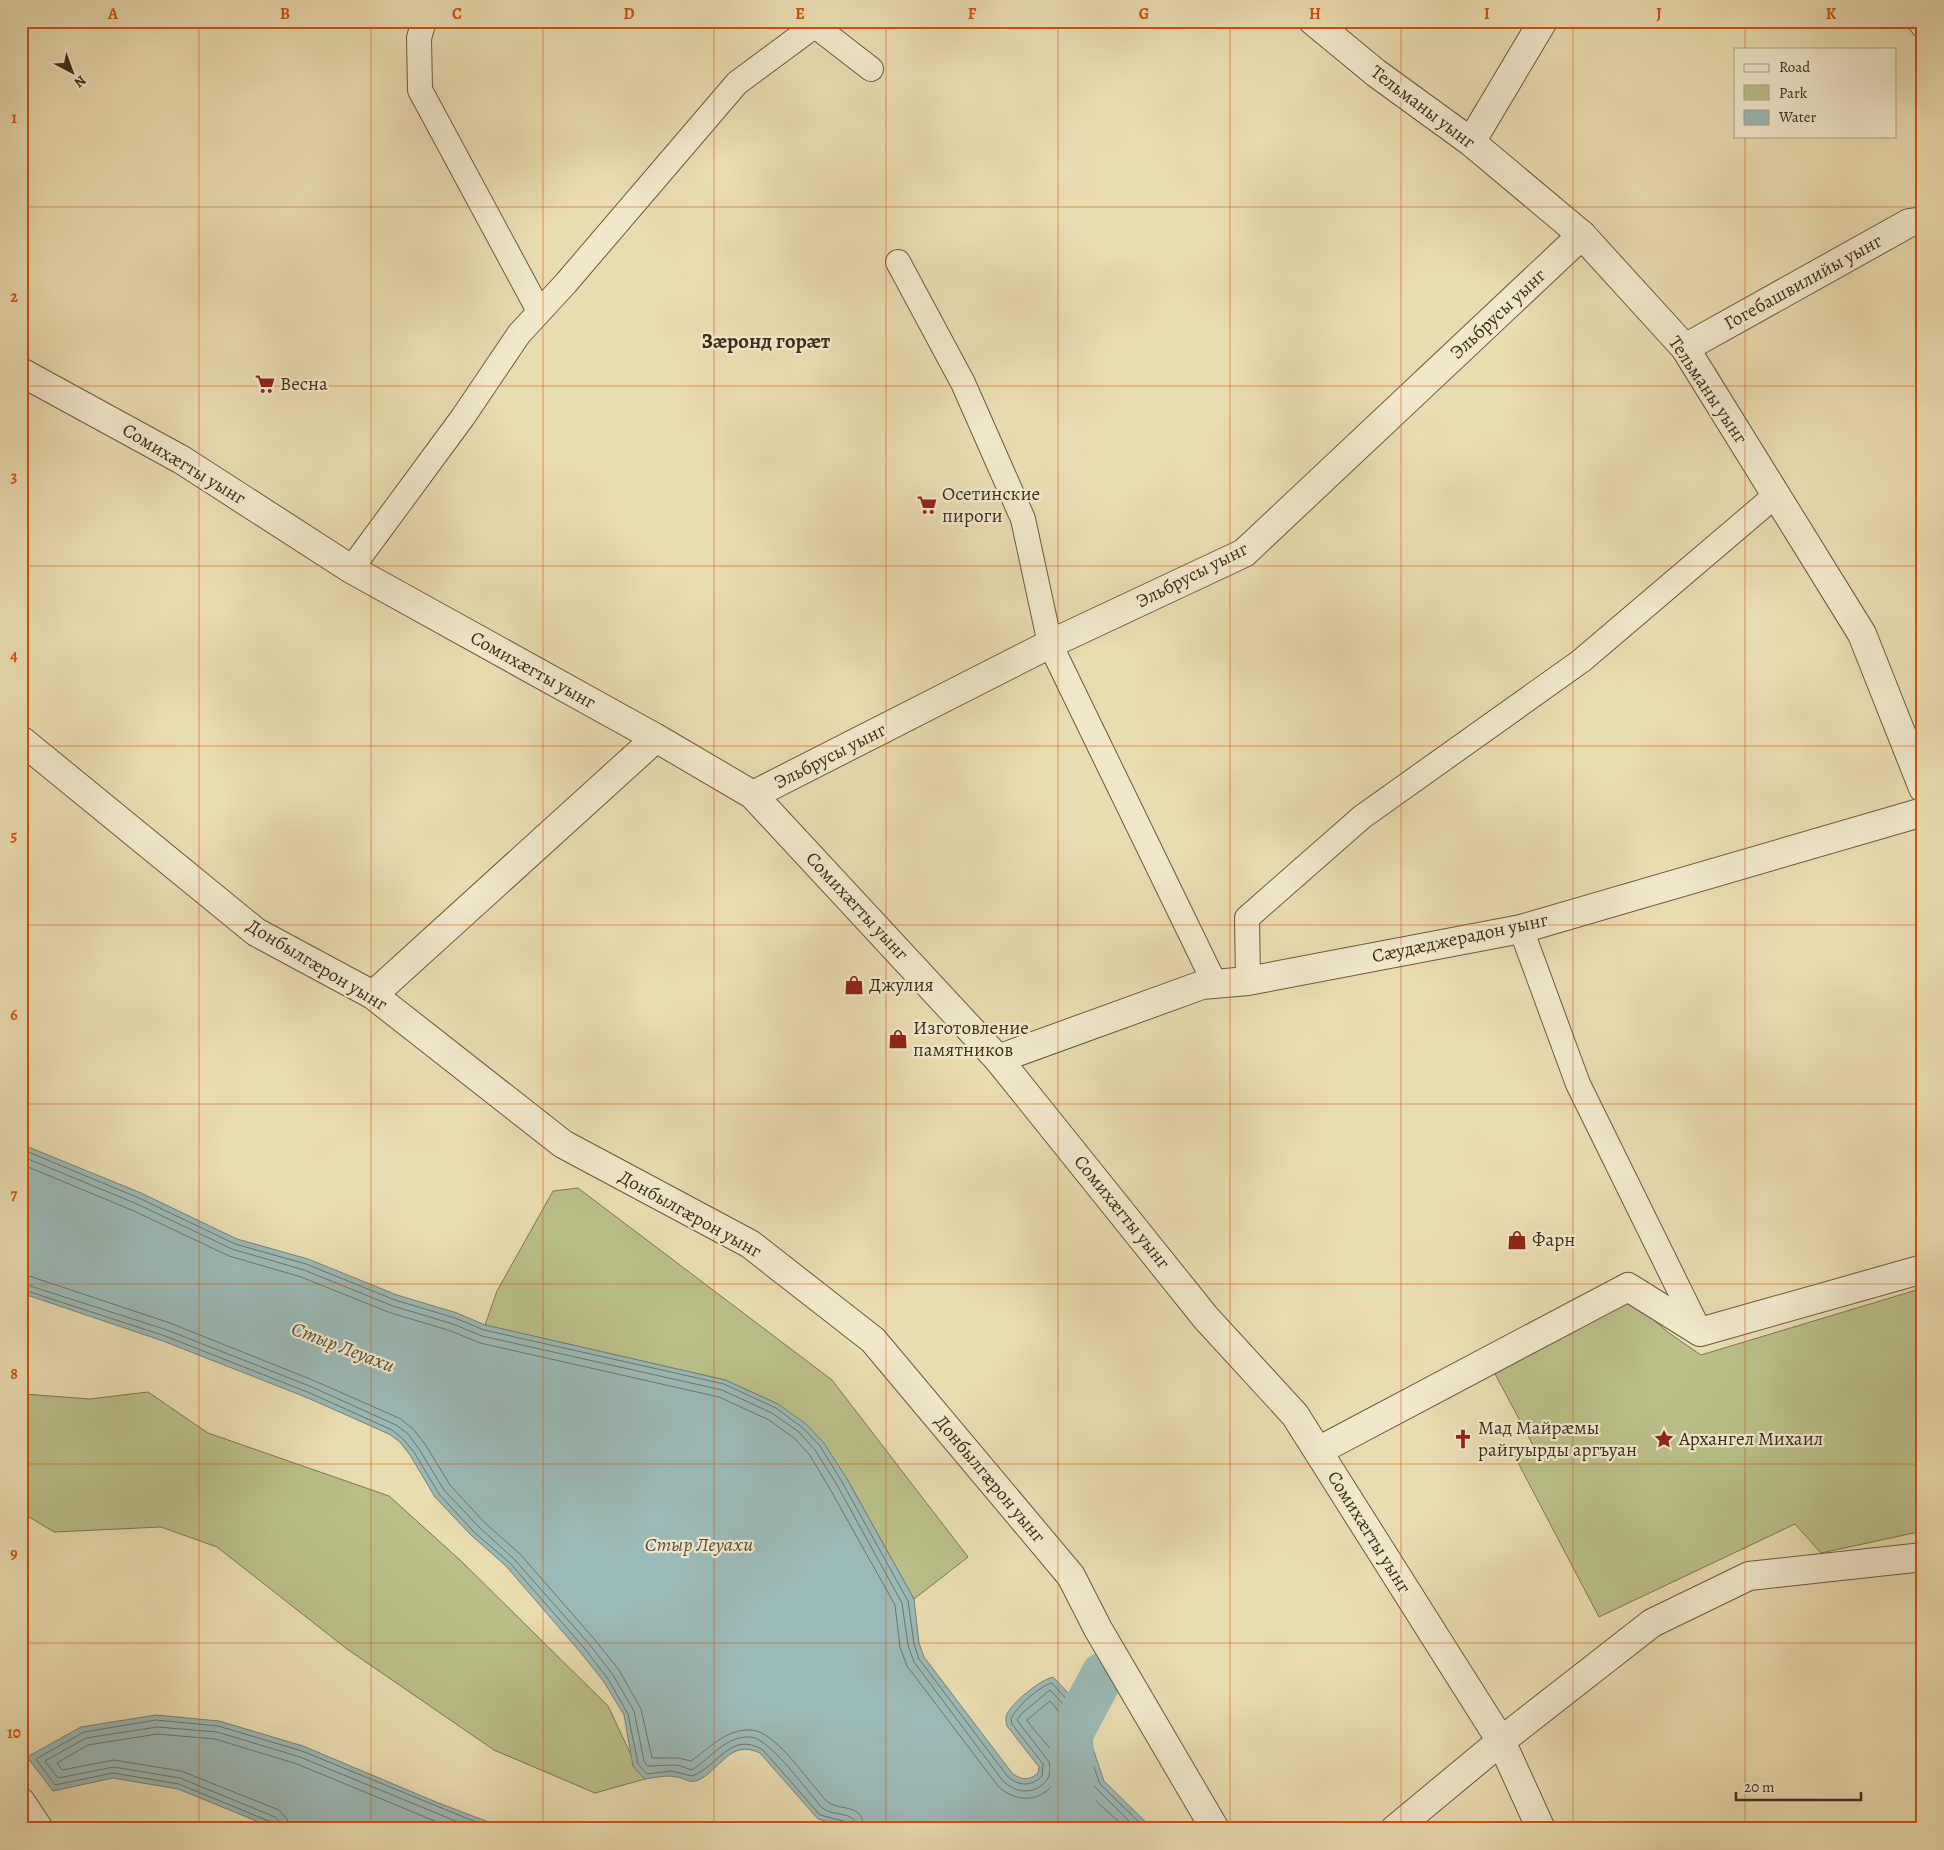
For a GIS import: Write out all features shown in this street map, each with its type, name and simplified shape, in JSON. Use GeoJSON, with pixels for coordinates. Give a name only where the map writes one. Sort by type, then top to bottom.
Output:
{"type":"FeatureCollection","features":[{"type":"Feature","properties":{"kind":"street","name":"Тельманы уынг"},"geometry":{"type":"LineString","coordinates":[[1313,21],[1376,73],[1471,142],[1582,235],[1685,348],[1862,634],[1923,788]]}},
{"type":"Feature","properties":{"kind":"street"},"geometry":{"type":"LineString","coordinates":[[1471,142],[1543,21]]}},
{"type":"Feature","properties":{"kind":"street","name":"Гогебашвилийы уынг"},"geometry":{"type":"LineString","coordinates":[[1685,348],[1909,223],[1923,221]]}},
{"type":"Feature","properties":{"kind":"street","name":"Эльбрусы уынг"},"geometry":{"type":"LineString","coordinates":[[753,796],[1050,644],[1244,553],[1582,235]]}},
{"type":"Feature","properties":{"kind":"street","name":"Сомихæгты уынг"},"geometry":{"type":"LineString","coordinates":[[21,372],[182,460],[351,569],[656,738],[753,796],[998,1059],[1206,1318],[1295,1415],[1501,1741],[1541,1829]]}},
{"type":"Feature","properties":{"kind":"street"},"geometry":{"type":"LineString","coordinates":[[373,995],[656,738]]}},
{"type":"Feature","properties":{"kind":"street","name":"Донбылгæрон уынг"},"geometry":{"type":"LineString","coordinates":[[21,740],[256,932],[373,995],[563,1144],[750,1244],[873,1340],[1071,1576],[1098,1629],[1215,1829]]}},
{"type":"Feature","properties":{"kind":"street","name":"Сæудæджерадон уынг"},"geometry":{"type":"LineString","coordinates":[[998,1059],[1202,985],[1248,981],[1521,929],[1923,812]]}},
{"type":"Feature","properties":{"kind":"street"},"geometry":{"type":"LineString","coordinates":[[1318,1451],[1628,1287],[1700,1332],[1923,1269]]}},
{"type":"Feature","properties":{"kind":"street"},"geometry":{"type":"LineString","coordinates":[[1395,1829],[1501,1741],[1652,1623],[1749,1576],[1923,1557]]}},
{"type":"Feature","properties":{"kind":"street"},"geometry":{"type":"LineString","coordinates":[[21,1802],[39,1829]]}},
{"type":"Feature","properties":{"kind":"lane"},"geometry":{"type":"LineString","coordinates":[[424,21],[419,38],[420,90],[539,311]]}},
{"type":"Feature","properties":{"kind":"lane"},"geometry":{"type":"LineString","coordinates":[[1919,21],[1923,26]]}},
{"type":"Feature","properties":{"kind":"lane"},"geometry":{"type":"LineString","coordinates":[[351,569],[463,417],[519,334],[566,283],[737,83],[812,24],[871,69]]}},
{"type":"Feature","properties":{"kind":"lane"},"geometry":{"type":"LineString","coordinates":[[898,262],[963,382],[1024,519],[1050,644],[1215,984]]}},
{"type":"Feature","properties":{"kind":"lane"},"geometry":{"type":"LineString","coordinates":[[1248,981],[1247,918],[1362,817],[1581,662],[1776,495]]}},
{"type":"Feature","properties":{"kind":"lane"},"geometry":{"type":"LineString","coordinates":[[1521,929],[1578,1084],[1700,1332]]}},
{"type":"Feature","properties":{"kind":"green space"},"geometry":{"type":"Polygon","coordinates":[[[578,1188],[832,1380],[968,1557],[914,1599],[847,1479],[778,1404],[725,1380],[485,1325],[497,1291],[553,1191],[578,1188]]]}},
{"type":"Feature","properties":{"kind":"green space"},"geometry":{"type":"Polygon","coordinates":[[[1923,1288],[1923,1531],[1821,1553],[1795,1524],[1599,1617],[1515,1457],[1534,1447],[1494,1372],[1629,1299],[1669,1333],[1701,1355],[1923,1288]]]}},
{"type":"Feature","properties":{"kind":"green space"},"geometry":{"type":"Polygon","coordinates":[[[21,1392],[23,1394],[90,1399],[148,1392],[208,1433],[389,1496],[460,1560],[608,1706],[632,1757],[633,1766],[645,1779],[595,1793],[494,1750],[347,1649],[217,1547],[161,1527],[54,1532],[21,1512],[21,1392]]]}},
{"type":"Feature","properties":{"kind":"water","name":"Стыр Леуахи"},"geometry":{"type":"Polygon","coordinates":[[[21,1144],[141,1193],[237,1239],[308,1259],[397,1295],[457,1313],[485,1325],[725,1380],[778,1404],[806,1424],[824,1443],[847,1479],[914,1599],[919,1643],[924,1657],[1012,1773],[1022,1778],[1028,1778],[1038,1773],[1039,1767],[1007,1726],[1007,1714],[1027,1692],[1041,1682],[1053,1677],[1073,1698],[1082,1717],[1104,1781],[1153,1829],[854,1829],[818,1819],[760,1753],[749,1750],[740,1750],[732,1753],[712,1771],[696,1781],[669,1776],[645,1779],[633,1766],[624,1715],[604,1682],[506,1566],[471,1535],[435,1497],[400,1442],[389,1434],[308,1398],[163,1341],[21,1293],[21,1144]]]}},
{"type":"Feature","properties":{"kind":"water"},"geometry":{"type":"Polygon","coordinates":[[[156,1715],[219,1721],[303,1746],[436,1802],[507,1829],[276,1829],[178,1789],[113,1778],[53,1791],[27,1757],[81,1727],[156,1715]]]}},
{"type":"Feature","properties":{"kind":"waterway"},"geometry":{"type":"LineString","coordinates":[[1074,1829],[1071,1734],[1103,1674]]}},
{"type":"Feature","properties":{"kind":"place","name":"Весна"},"geometry":{"type":"Point","coordinates":[265,384]}},
{"type":"Feature","properties":{"kind":"place","name":"Осетинские пироги"},"geometry":{"type":"Point","coordinates":[927,505]}},
{"type":"Feature","properties":{"kind":"place","name":"Джулия"},"geometry":{"type":"Point","coordinates":[854,985]}},
{"type":"Feature","properties":{"kind":"place","name":"Изготовление памятников"},"geometry":{"type":"Point","coordinates":[898,1039]}},
{"type":"Feature","properties":{"kind":"place","name":"Фарн"},"geometry":{"type":"Point","coordinates":[1517,1240]}},
{"type":"Feature","properties":{"kind":"place","name":"Мад Майрæмы райгуырды аргъуан"},"geometry":{"type":"Point","coordinates":[1463,1439]}},
{"type":"Feature","properties":{"kind":"place","name":"Архангел Михаил"},"geometry":{"type":"Point","coordinates":[1664,1439]}},
{"type":"Feature","properties":{"kind":"district","name":"Зæронд горæт"},"geometry":{"type":"Point","coordinates":[766,341]}}]}
